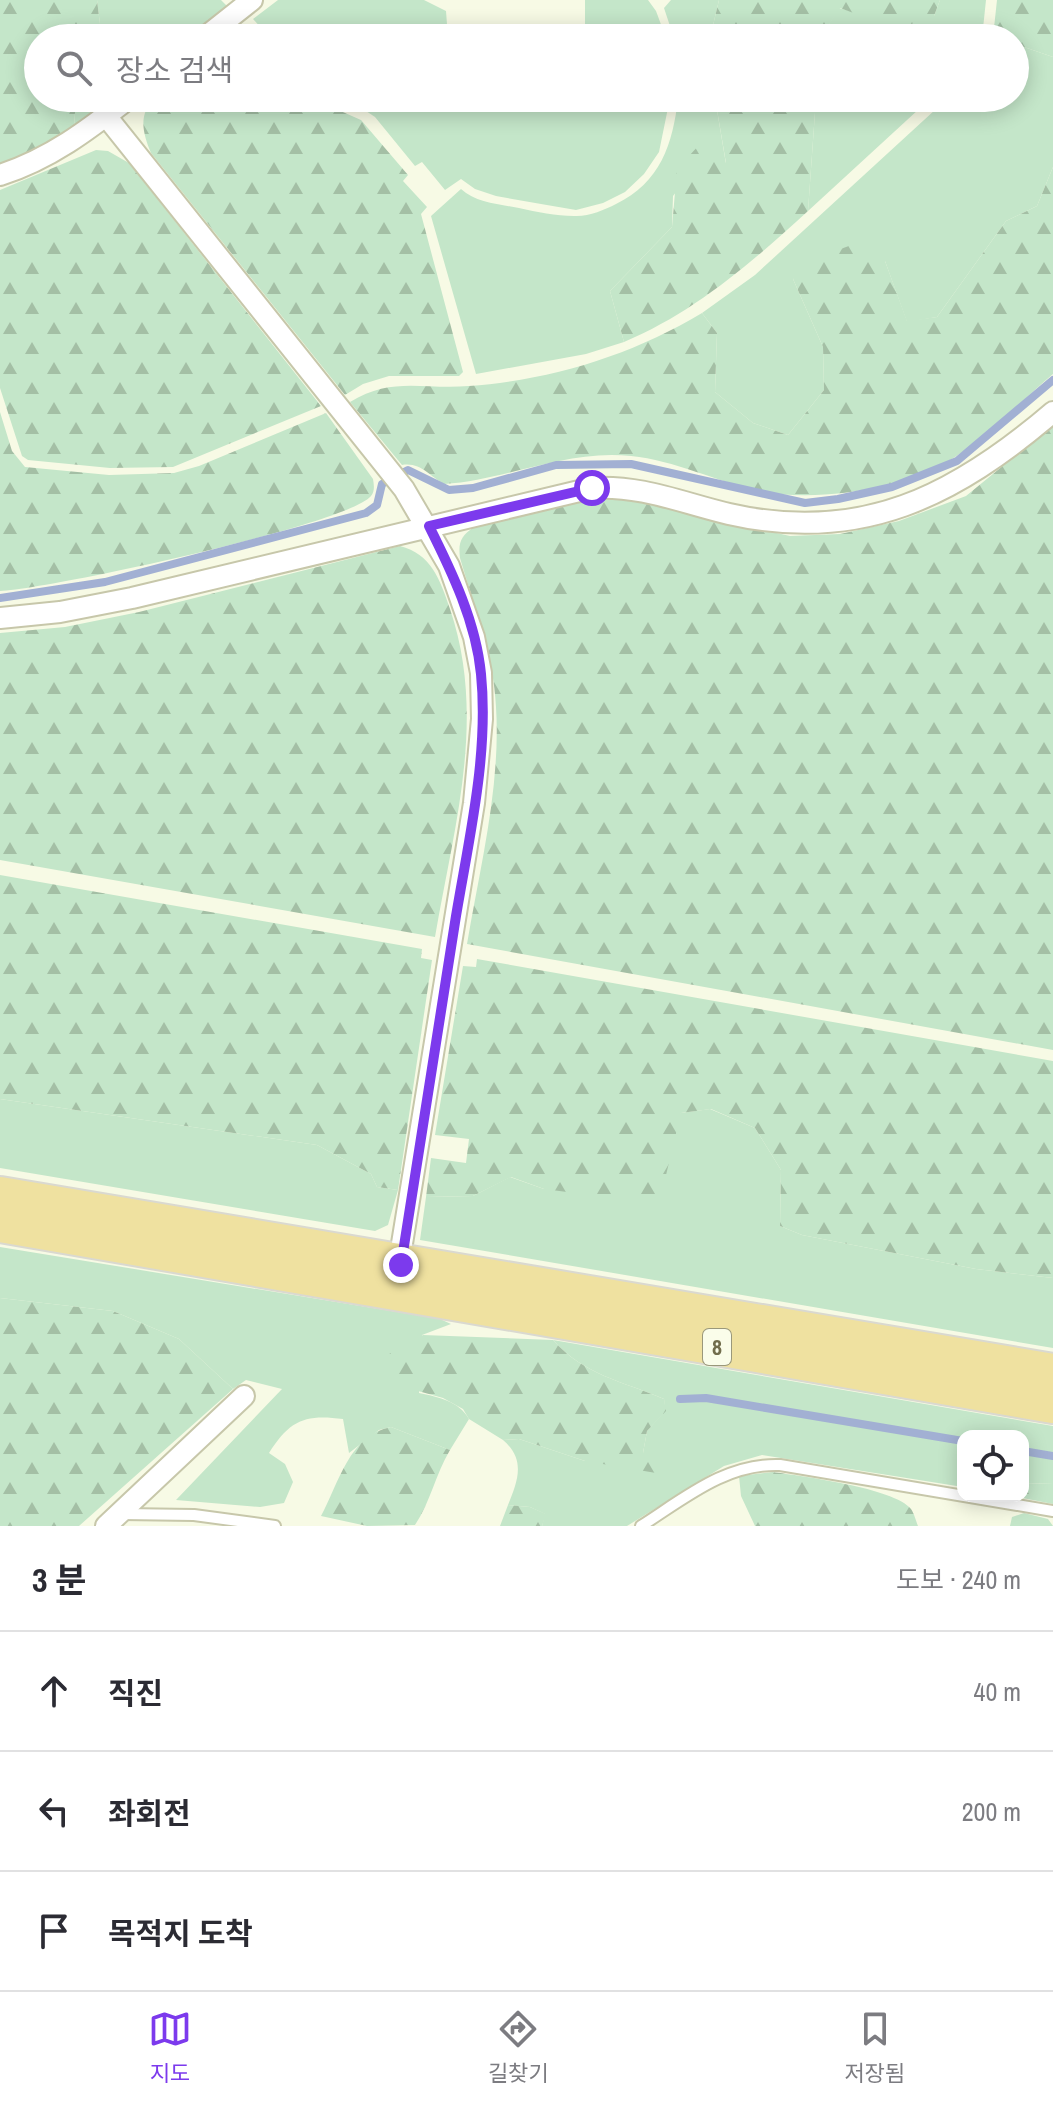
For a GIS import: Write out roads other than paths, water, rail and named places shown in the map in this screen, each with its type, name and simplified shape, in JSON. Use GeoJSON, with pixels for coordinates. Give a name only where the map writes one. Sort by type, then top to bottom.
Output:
{"type":"FeatureCollection","features":[{"type":"Feature","properties":{"kind":"highway","name":"8"},"geometry":{"type":"LineString","coordinates":[[0,1195],[390,1277],[1053,1405]]}},
{"type":"Feature","properties":{"kind":"highway","name":"8"},"geometry":{"type":"LineString","coordinates":[[0,1224],[1053,1372]]}},
{"type":"Feature","properties":{"kind":"street"},"geometry":{"type":"LineString","coordinates":[[222,24],[252,0]]}},
{"type":"Feature","properties":{"kind":"street"},"geometry":{"type":"LineString","coordinates":[[0,175],[27,166],[67,145],[111,112]]}},
{"type":"Feature","properties":{"kind":"street"},"geometry":{"type":"LineString","coordinates":[[106,116],[404,489],[429,526],[449,566],[474,637],[481,673],[482,719],[474,803],[390,1277]]}},
{"type":"Feature","properties":{"kind":"street"},"geometry":{"type":"LineString","coordinates":[[0,618],[132,598],[558,494],[614,487],[665,494],[727,514],[773,523],[813,526],[845,522],[929,496],[972,474],[1053,412]]}},
{"type":"Feature","properties":{"kind":"street"},"geometry":{"type":"LineString","coordinates":[[113,1520],[244,1396]]}},
{"type":"Feature","properties":{"kind":"lane"},"geometry":{"type":"LineString","coordinates":[[641,1526],[732,1471],[753,1464],[780,1465],[1053,1511]]}},
{"type":"Feature","properties":{"kind":"lane"},"geometry":{"type":"LineString","coordinates":[[113,1520],[194,1515],[275,1526]]}},
{"type":"Feature","properties":{"kind":"waterway"},"geometry":{"type":"LineString","coordinates":[[0,598],[105,582],[366,513],[377,505],[382,484],[408,470],[449,490],[473,488],[556,465],[631,464],[805,503],[838,499],[892,487],[957,461],[1053,380]]}},
{"type":"Feature","properties":{"kind":"waterway"},"geometry":{"type":"LineString","coordinates":[[680,1399],[706,1398],[957,1440]]}},
{"type":"Feature","properties":{"kind":"waterway"},"geometry":{"type":"LineString","coordinates":[[1029,1452],[1053,1456]]}}]}
